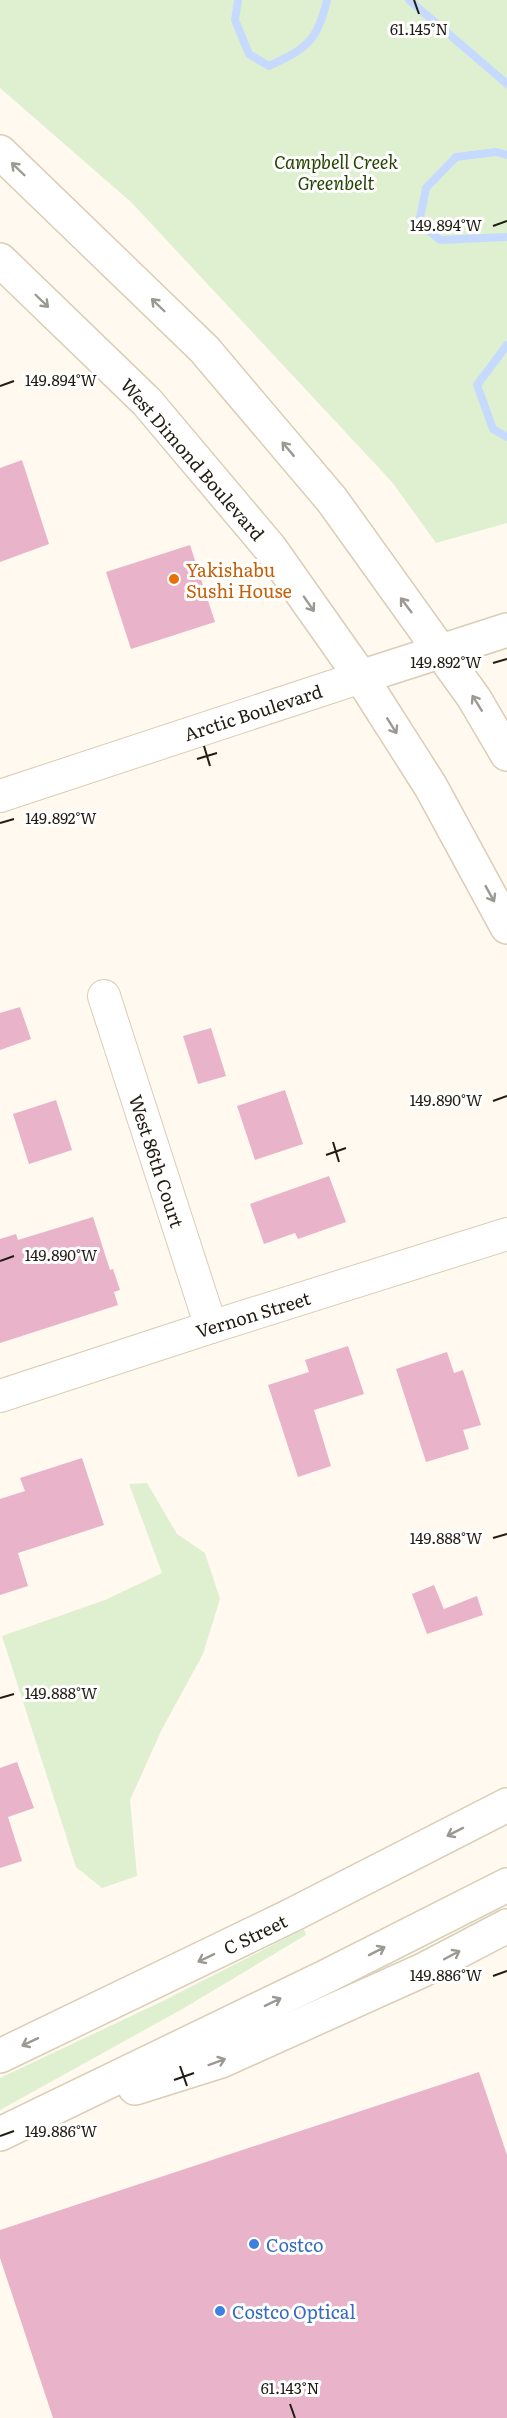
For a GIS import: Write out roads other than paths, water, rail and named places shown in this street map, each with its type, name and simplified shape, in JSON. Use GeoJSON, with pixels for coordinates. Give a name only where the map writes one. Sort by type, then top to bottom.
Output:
{"type":"FeatureCollection","features":[{"type":"Feature","properties":{"kind":"main road"},"geometry":{"type":"LineString","coordinates":[[0,152],[204,349],[332,500],[474,698],[507,753]]}},
{"type":"Feature","properties":{"kind":"main road","name":"West Dimond Boulevard"},"geometry":{"type":"LineString","coordinates":[[0,260],[147,402],[270,548],[361,677],[431,787],[507,927]]}},
{"type":"Feature","properties":{"kind":"main road","name":"Arctic Boulevard"},"geometry":{"type":"LineString","coordinates":[[361,677],[507,630]]}},
{"type":"Feature","properties":{"kind":"main road","name":"C Street"},"geometry":{"type":"LineString","coordinates":[[0,2056],[280,1922],[507,1805]]}},
{"type":"Feature","properties":{"kind":"main road"},"geometry":{"type":"LineString","coordinates":[[11,2129],[325,1977],[507,1885]]}},
{"type":"Feature","properties":{"kind":"main road"},"geometry":{"type":"LineString","coordinates":[[11,2129],[221,2061],[423,1970],[507,1926]]}},
{"type":"Feature","properties":{"kind":"street","name":"Arctic Boulevard"},"geometry":{"type":"LineString","coordinates":[[0,796],[361,677]]}},
{"type":"Feature","properties":{"kind":"street","name":"West 86th Court"},"geometry":{"type":"LineString","coordinates":[[104,996],[211,1327]]}},
{"type":"Feature","properties":{"kind":"street","name":"Vernon Street"},"geometry":{"type":"LineString","coordinates":[[0,1396],[507,1234]]}},
{"type":"Feature","properties":{"kind":"waterway"},"geometry":{"type":"LineString","coordinates":[[238,0],[235,20],[249,54],[269,66],[293,54],[308,42],[319,26],[327,0]]}},
{"type":"Feature","properties":{"kind":"waterway"},"geometry":{"type":"LineString","coordinates":[[409,0],[507,84]]}},
{"type":"Feature","properties":{"kind":"waterway"},"geometry":{"type":"LineString","coordinates":[[507,155],[496,152],[456,157],[426,188],[419,223],[440,240],[507,237]]}},
{"type":"Feature","properties":{"kind":"waterway"},"geometry":{"type":"LineString","coordinates":[[507,345],[477,385],[493,429],[507,437]]}},
{"type":"Feature","properties":{"kind":"place","name":"Yakishabu Sushi House"},"geometry":{"type":"Point","coordinates":[174,579]}},
{"type":"Feature","properties":{"kind":"place","name":"Costco"},"geometry":{"type":"Point","coordinates":[254,2244]}},
{"type":"Feature","properties":{"kind":"place","name":"Costco Optical"},"geometry":{"type":"Point","coordinates":[220,2311]}},
{"type":"Feature","properties":{"kind":"park label","name":"Campbell Creek Greenbelt"},"geometry":{"type":"Point","coordinates":[336,171]}}]}
